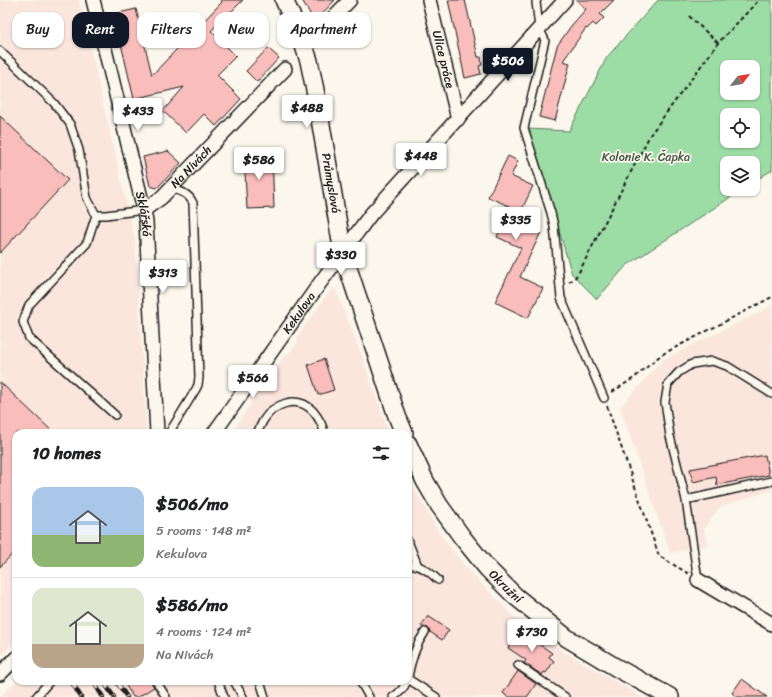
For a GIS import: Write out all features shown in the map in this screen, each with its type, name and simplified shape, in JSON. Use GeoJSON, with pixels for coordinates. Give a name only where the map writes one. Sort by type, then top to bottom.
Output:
{"type":"FeatureCollection","features":[{"type":"Feature","properties":{"kind":"street","name":"Sklářská"},"geometry":{"type":"LineString","coordinates":[[93,0],[144,210],[148,237],[157,429]]}},
{"type":"Feature","properties":{"kind":"street","name":"Průmyslová"},"geometry":{"type":"LineString","coordinates":[[284,0],[301,37],[309,62],[343,253]]}},
{"type":"Feature","properties":{"kind":"street"},"geometry":{"type":"LineString","coordinates":[[338,12],[350,0]]}},
{"type":"Feature","properties":{"kind":"street","name":"Ulice práce"},"geometry":{"type":"LineString","coordinates":[[429,0],[458,119]]}},
{"type":"Feature","properties":{"kind":"street","name":"Kekulova"},"geometry":{"type":"LineString","coordinates":[[217,429],[320,283],[371,214],[565,0]]}},
{"type":"Feature","properties":{"kind":"street","name":"Na Nivách"},"geometry":{"type":"LineString","coordinates":[[144,210],[155,203],[286,69]]}},
{"type":"Feature","properties":{"kind":"street"},"geometry":{"type":"LineString","coordinates":[[343,253],[392,402],[402,429]]}},
{"type":"Feature","properties":{"kind":"street","name":"Okružní"},"geometry":{"type":"LineString","coordinates":[[412,453],[425,481],[439,505],[462,537],[487,568],[515,596],[567,638],[670,697]]}},
{"type":"Feature","properties":{"kind":"street"},"geometry":{"type":"LineString","coordinates":[[698,580],[772,624]]}},
{"type":"Feature","properties":{"kind":"street"},"geometry":{"type":"LineString","coordinates":[[0,674],[12,662]]}},
{"type":"Feature","properties":{"kind":"lane"},"geometry":{"type":"LineString","coordinates":[[537,0],[539,28],[545,40],[524,128],[554,226],[561,298],[604,398]]}},
{"type":"Feature","properties":{"kind":"lane"},"geometry":{"type":"LineString","coordinates":[[0,51],[54,103],[70,124],[79,150],[87,198],[96,215],[87,243],[29,305],[22,322],[29,338],[115,415]]}},
{"type":"Feature","properties":{"kind":"lane"},"geometry":{"type":"LineString","coordinates":[[168,190],[182,192],[190,197],[194,204],[199,377],[199,382],[196,389],[172,429]]}},
{"type":"Feature","properties":{"kind":"lane"},"geometry":{"type":"LineString","coordinates":[[96,215],[106,216],[144,210]]}},
{"type":"Feature","properties":{"kind":"lane"},"geometry":{"type":"LineString","coordinates":[[698,580],[686,500],[670,436],[664,402],[668,384],[679,372],[692,364],[712,361],[727,366],[772,394]]}},
{"type":"Feature","properties":{"kind":"lane"},"geometry":{"type":"LineString","coordinates":[[260,429],[263,421],[270,412],[285,403],[293,402],[309,406],[320,421],[323,429]]}},
{"type":"Feature","properties":{"kind":"lane"},"geometry":{"type":"LineString","coordinates":[[686,500],[772,481]]}},
{"type":"Feature","properties":{"kind":"lane"},"geometry":{"type":"LineString","coordinates":[[412,551],[418,566]]}},
{"type":"Feature","properties":{"kind":"lane"},"geometry":{"type":"LineString","coordinates":[[412,564],[431,573],[438,580]]}},
{"type":"Feature","properties":{"kind":"lane"},"geometry":{"type":"LineString","coordinates":[[412,657],[418,642],[425,632]]}},
{"type":"Feature","properties":{"kind":"lane"},"geometry":{"type":"LineString","coordinates":[[518,665],[565,697]]}},
{"type":"Feature","properties":{"kind":"lane"},"geometry":{"type":"LineString","coordinates":[[412,682],[436,697]]}},
{"type":"Feature","properties":{"kind":"lane"},"geometry":{"type":"LineString","coordinates":[[36,697],[46,685]]}},
{"type":"Feature","properties":{"kind":"lane"},"geometry":{"type":"LineString","coordinates":[[158,685],[166,697]]}},
{"type":"Feature","properties":{"kind":"lane"},"geometry":{"type":"LineString","coordinates":[[220,685],[224,697]]}},
{"type":"Feature","properties":{"kind":"lane"},"geometry":{"type":"LineString","coordinates":[[236,685],[243,697]]}},
{"type":"Feature","properties":{"kind":"lane"},"geometry":{"type":"LineString","coordinates":[[262,685],[266,697]]}},
{"type":"Feature","properties":{"kind":"lane"},"geometry":{"type":"LineString","coordinates":[[362,685],[369,697]]}},
{"type":"Feature","properties":{"kind":"lane"},"geometry":{"type":"LineString","coordinates":[[393,697],[402,690],[405,685]]}},
{"type":"Feature","properties":{"kind":"path"},"geometry":{"type":"LineString","coordinates":[[560,289],[574,279],[579,272],[650,135],[718,43],[759,0]]}},
{"type":"Feature","properties":{"kind":"path"},"geometry":{"type":"LineString","coordinates":[[689,16],[718,43]]}},
{"type":"Feature","properties":{"kind":"path"},"geometry":{"type":"LineString","coordinates":[[698,580],[659,556],[604,398],[634,378],[661,355],[772,297]]}},
{"type":"Feature","properties":{"kind":"shaded area"},"geometry":{"type":"Polygon","coordinates":[[[0,0],[79,0],[82,12],[72,12],[72,48],[90,48],[135,240],[147,429],[12,429],[12,645],[0,657],[0,0]]]}},
{"type":"Feature","properties":{"kind":"shaded area"},"geometry":{"type":"Polygon","coordinates":[[[335,289],[356,340],[388,429],[234,429],[284,356],[289,354],[298,342],[297,337],[329,292],[335,289]]]}},
{"type":"Feature","properties":{"kind":"shaded area"},"geometry":{"type":"Polygon","coordinates":[[[772,306],[772,490],[720,507],[704,528],[707,545],[670,553],[620,407],[664,359],[772,306]]]}},
{"type":"Feature","properties":{"kind":"shaded area"},"geometry":{"type":"Polygon","coordinates":[[[412,484],[440,534],[468,570],[515,618],[561,650],[642,697],[0,697],[12,685],[412,685],[412,484]]]}},
{"type":"Feature","properties":{"kind":"green space","name":"Kolonie K. Čapka"},"geometry":{"type":"Polygon","coordinates":[[[658,0],[772,0],[772,170],[760,178],[760,156],[720,156],[720,196],[732,196],[626,266],[597,299],[572,274],[528,129],[569,131],[607,57],[658,0]]]}},
{"type":"Feature","properties":{"kind":"building"},"geometry":{"type":"Polygon","coordinates":[[[220,0],[243,0],[231,12],[214,12],[214,28],[211,31],[214,34],[214,48],[228,48],[236,56],[217,75],[241,99],[216,126],[204,114],[186,133],[163,111],[184,87],[134,99],[122,48],[129,48],[129,12],[123,12],[136,9],[137,48],[145,48],[152,75],[178,48],[206,48],[206,19],[222,2],[220,0]]]}},
{"type":"Feature","properties":{"kind":"building"},"geometry":{"type":"Polygon","coordinates":[[[302,0],[335,0],[324,12],[309,12],[302,0]]]}},
{"type":"Feature","properties":{"kind":"building"},"geometry":{"type":"Polygon","coordinates":[[[448,0],[465,0],[478,57],[481,57],[482,65],[479,66],[481,74],[465,78],[448,0]]]}},
{"type":"Feature","properties":{"kind":"building"},"geometry":{"type":"Polygon","coordinates":[[[576,0],[614,0],[600,14],[604,18],[596,26],[593,23],[587,29],[586,28],[563,61],[570,63],[555,121],[539,117],[557,46],[571,26],[586,9],[576,0]]]}},
{"type":"Feature","properties":{"kind":"building"},"geometry":{"type":"Polygon","coordinates":[[[268,48],[279,58],[257,82],[246,71],[268,48]]]}},
{"type":"Feature","properties":{"kind":"building"},"geometry":{"type":"Polygon","coordinates":[[[0,116],[68,180],[0,253],[0,116]]]}},
{"type":"Feature","properties":{"kind":"building"},"geometry":{"type":"Polygon","coordinates":[[[168,151],[181,163],[157,188],[150,186],[143,157],[168,151]]]}},
{"type":"Feature","properties":{"kind":"building"},"geometry":{"type":"Polygon","coordinates":[[[272,154],[274,208],[247,209],[244,155],[272,154]]]}},
{"type":"Feature","properties":{"kind":"building"},"geometry":{"type":"Polygon","coordinates":[[[508,156],[518,161],[511,176],[533,186],[516,222],[541,232],[520,277],[543,288],[528,318],[495,302],[521,248],[497,237],[511,207],[488,197],[508,156]]]}},
{"type":"Feature","properties":{"kind":"building"},"geometry":{"type":"Polygon","coordinates":[[[324,359],[334,390],[318,395],[308,365],[324,359]]]}},
{"type":"Feature","properties":{"kind":"building"},"geometry":{"type":"Polygon","coordinates":[[[0,382],[50,429],[12,429],[12,554],[0,567],[0,382]]]}},
{"type":"Feature","properties":{"kind":"building"},"geometry":{"type":"Polygon","coordinates":[[[765,455],[769,475],[717,485],[716,477],[693,482],[690,469],[765,455]]]}},
{"type":"Feature","properties":{"kind":"building"},"geometry":{"type":"Polygon","coordinates":[[[428,616],[449,630],[442,640],[430,632],[428,628],[421,626],[428,616]]]}},
{"type":"Feature","properties":{"kind":"building"},"geometry":{"type":"Polygon","coordinates":[[[520,631],[552,653],[549,657],[554,661],[546,673],[544,672],[542,675],[524,663],[526,660],[508,648],[520,631]]]}},
{"type":"Feature","properties":{"kind":"building"},"geometry":{"type":"Polygon","coordinates":[[[518,671],[536,684],[527,697],[508,697],[503,693],[518,671]]]}},
{"type":"Feature","properties":{"kind":"building"},"geometry":{"type":"Polygon","coordinates":[[[742,679],[767,697],[737,697],[732,693],[742,679]]]}},
{"type":"Feature","properties":{"kind":"building"},"geometry":{"type":"Polygon","coordinates":[[[126,685],[153,685],[154,687],[138,697],[133,697],[126,685]]]}},
{"type":"Feature","properties":{"kind":"railway"},"geometry":{"type":"LineString","coordinates":[[74,685],[81,697]]}},
{"type":"Feature","properties":{"kind":"railway"},"geometry":{"type":"LineString","coordinates":[[96,685],[103,697]]}},
{"type":"Feature","properties":{"kind":"railway"},"geometry":{"type":"LineString","coordinates":[[106,685],[114,697]]}},
{"type":"Feature","properties":{"kind":"railway"},"geometry":{"type":"LineString","coordinates":[[119,685],[127,697]]}}]}
